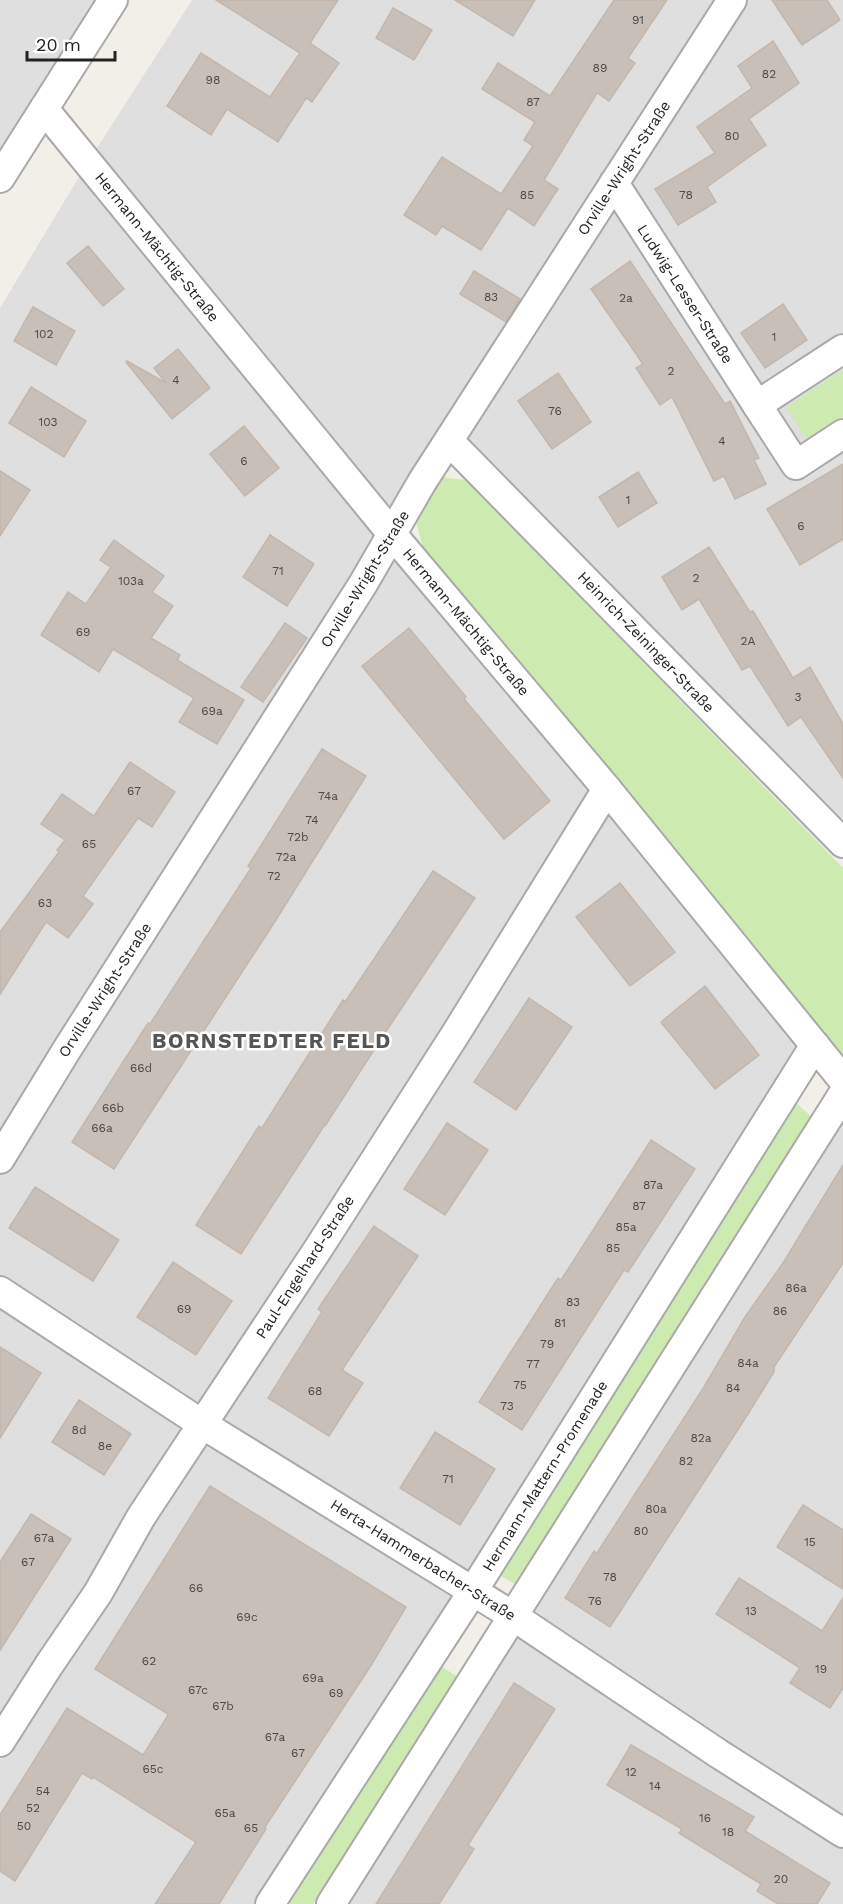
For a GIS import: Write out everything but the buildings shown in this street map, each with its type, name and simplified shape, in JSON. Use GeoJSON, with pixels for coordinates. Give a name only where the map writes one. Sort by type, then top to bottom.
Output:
{"type":"FeatureCollection","features":[{"type":"Feature","properties":{"kind":"street"},"geometry":{"type":"LineString","coordinates":[[0,178],[112,0]]}},
{"type":"Feature","properties":{"kind":"street","name":"Orville-Wright-Straße"},"geometry":{"type":"LineString","coordinates":[[0,1159],[66,1051],[334,630],[422,482],[732,0]]}},
{"type":"Feature","properties":{"kind":"street","name":"Hermann-Mächtig-Straße"},"geometry":{"type":"LineString","coordinates":[[44,109],[392,534],[607,789],[815,1045],[841,1073]]}},
{"type":"Feature","properties":{"kind":"street","name":"Ludwig-Lesser-Straße"},"geometry":{"type":"LineString","coordinates":[[614,183],[796,465],[843,434]]}},
{"type":"Feature","properties":{"kind":"street"},"geometry":{"type":"LineString","coordinates":[[757,405],[843,349]]}},
{"type":"Feature","properties":{"kind":"street","name":"Heinrich-Zeininger-Straße"},"geometry":{"type":"LineString","coordinates":[[449,441],[843,843]]}},
{"type":"Feature","properties":{"kind":"street","name":"Paul-Engelhard-Straße"},"geometry":{"type":"LineString","coordinates":[[0,1742],[98,1593],[141,1517],[333,1226],[458,1030],[607,789]]}},
{"type":"Feature","properties":{"kind":"street","name":"Hermann-Mattern-Promenade"},"geometry":{"type":"LineString","coordinates":[[270,1904],[473,1591],[815,1045]]}},
{"type":"Feature","properties":{"kind":"street"},"geometry":{"type":"LineString","coordinates":[[331,1904],[513,1616],[841,1073]]}},
{"type":"Feature","properties":{"kind":"street","name":"Herta-Hammerbacher-Straße"},"geometry":{"type":"LineString","coordinates":[[0,1291],[202,1424],[513,1616],[719,1754],[843,1833]]}},
{"type":"Feature","properties":{"kind":"shaded area"},"geometry":{"type":"Polygon","coordinates":[[[0,0],[113,0],[0,178],[0,0]]]}},
{"type":"Feature","properties":{"kind":"shaded area"},"geometry":{"type":"Polygon","coordinates":[[[192,0],[843,0],[843,843],[449,442],[393,534],[815,1045],[270,1904],[0,1904],[0,308],[88,162],[192,0]]]}},
{"type":"Feature","properties":{"kind":"shaded area"},"geometry":{"type":"Polygon","coordinates":[[[843,1094],[843,1904],[331,1904],[843,1094]]]}},
{"type":"Feature","properties":{"kind":"green space"},"geometry":{"type":"Polygon","coordinates":[[[843,370],[843,416],[807,439],[786,407],[843,370]]]}},
{"type":"Feature","properties":{"kind":"green space"},"geometry":{"type":"Polygon","coordinates":[[[441,477],[466,480],[843,868],[843,1059],[424,552],[416,521],[441,477]]]}},
{"type":"Feature","properties":{"kind":"green space"},"geometry":{"type":"Polygon","coordinates":[[[795,1102],[814,1119],[516,1585],[496,1573],[795,1102]]]}},
{"type":"Feature","properties":{"kind":"green space"},"geometry":{"type":"Polygon","coordinates":[[[437,1664],[458,1677],[313,1904],[282,1904],[437,1664]]]}},
{"type":"Feature","properties":{"kind":"district","name":"BORNSTEDTER FELD"},"geometry":{"type":"Point","coordinates":[272,1041]}}]}
